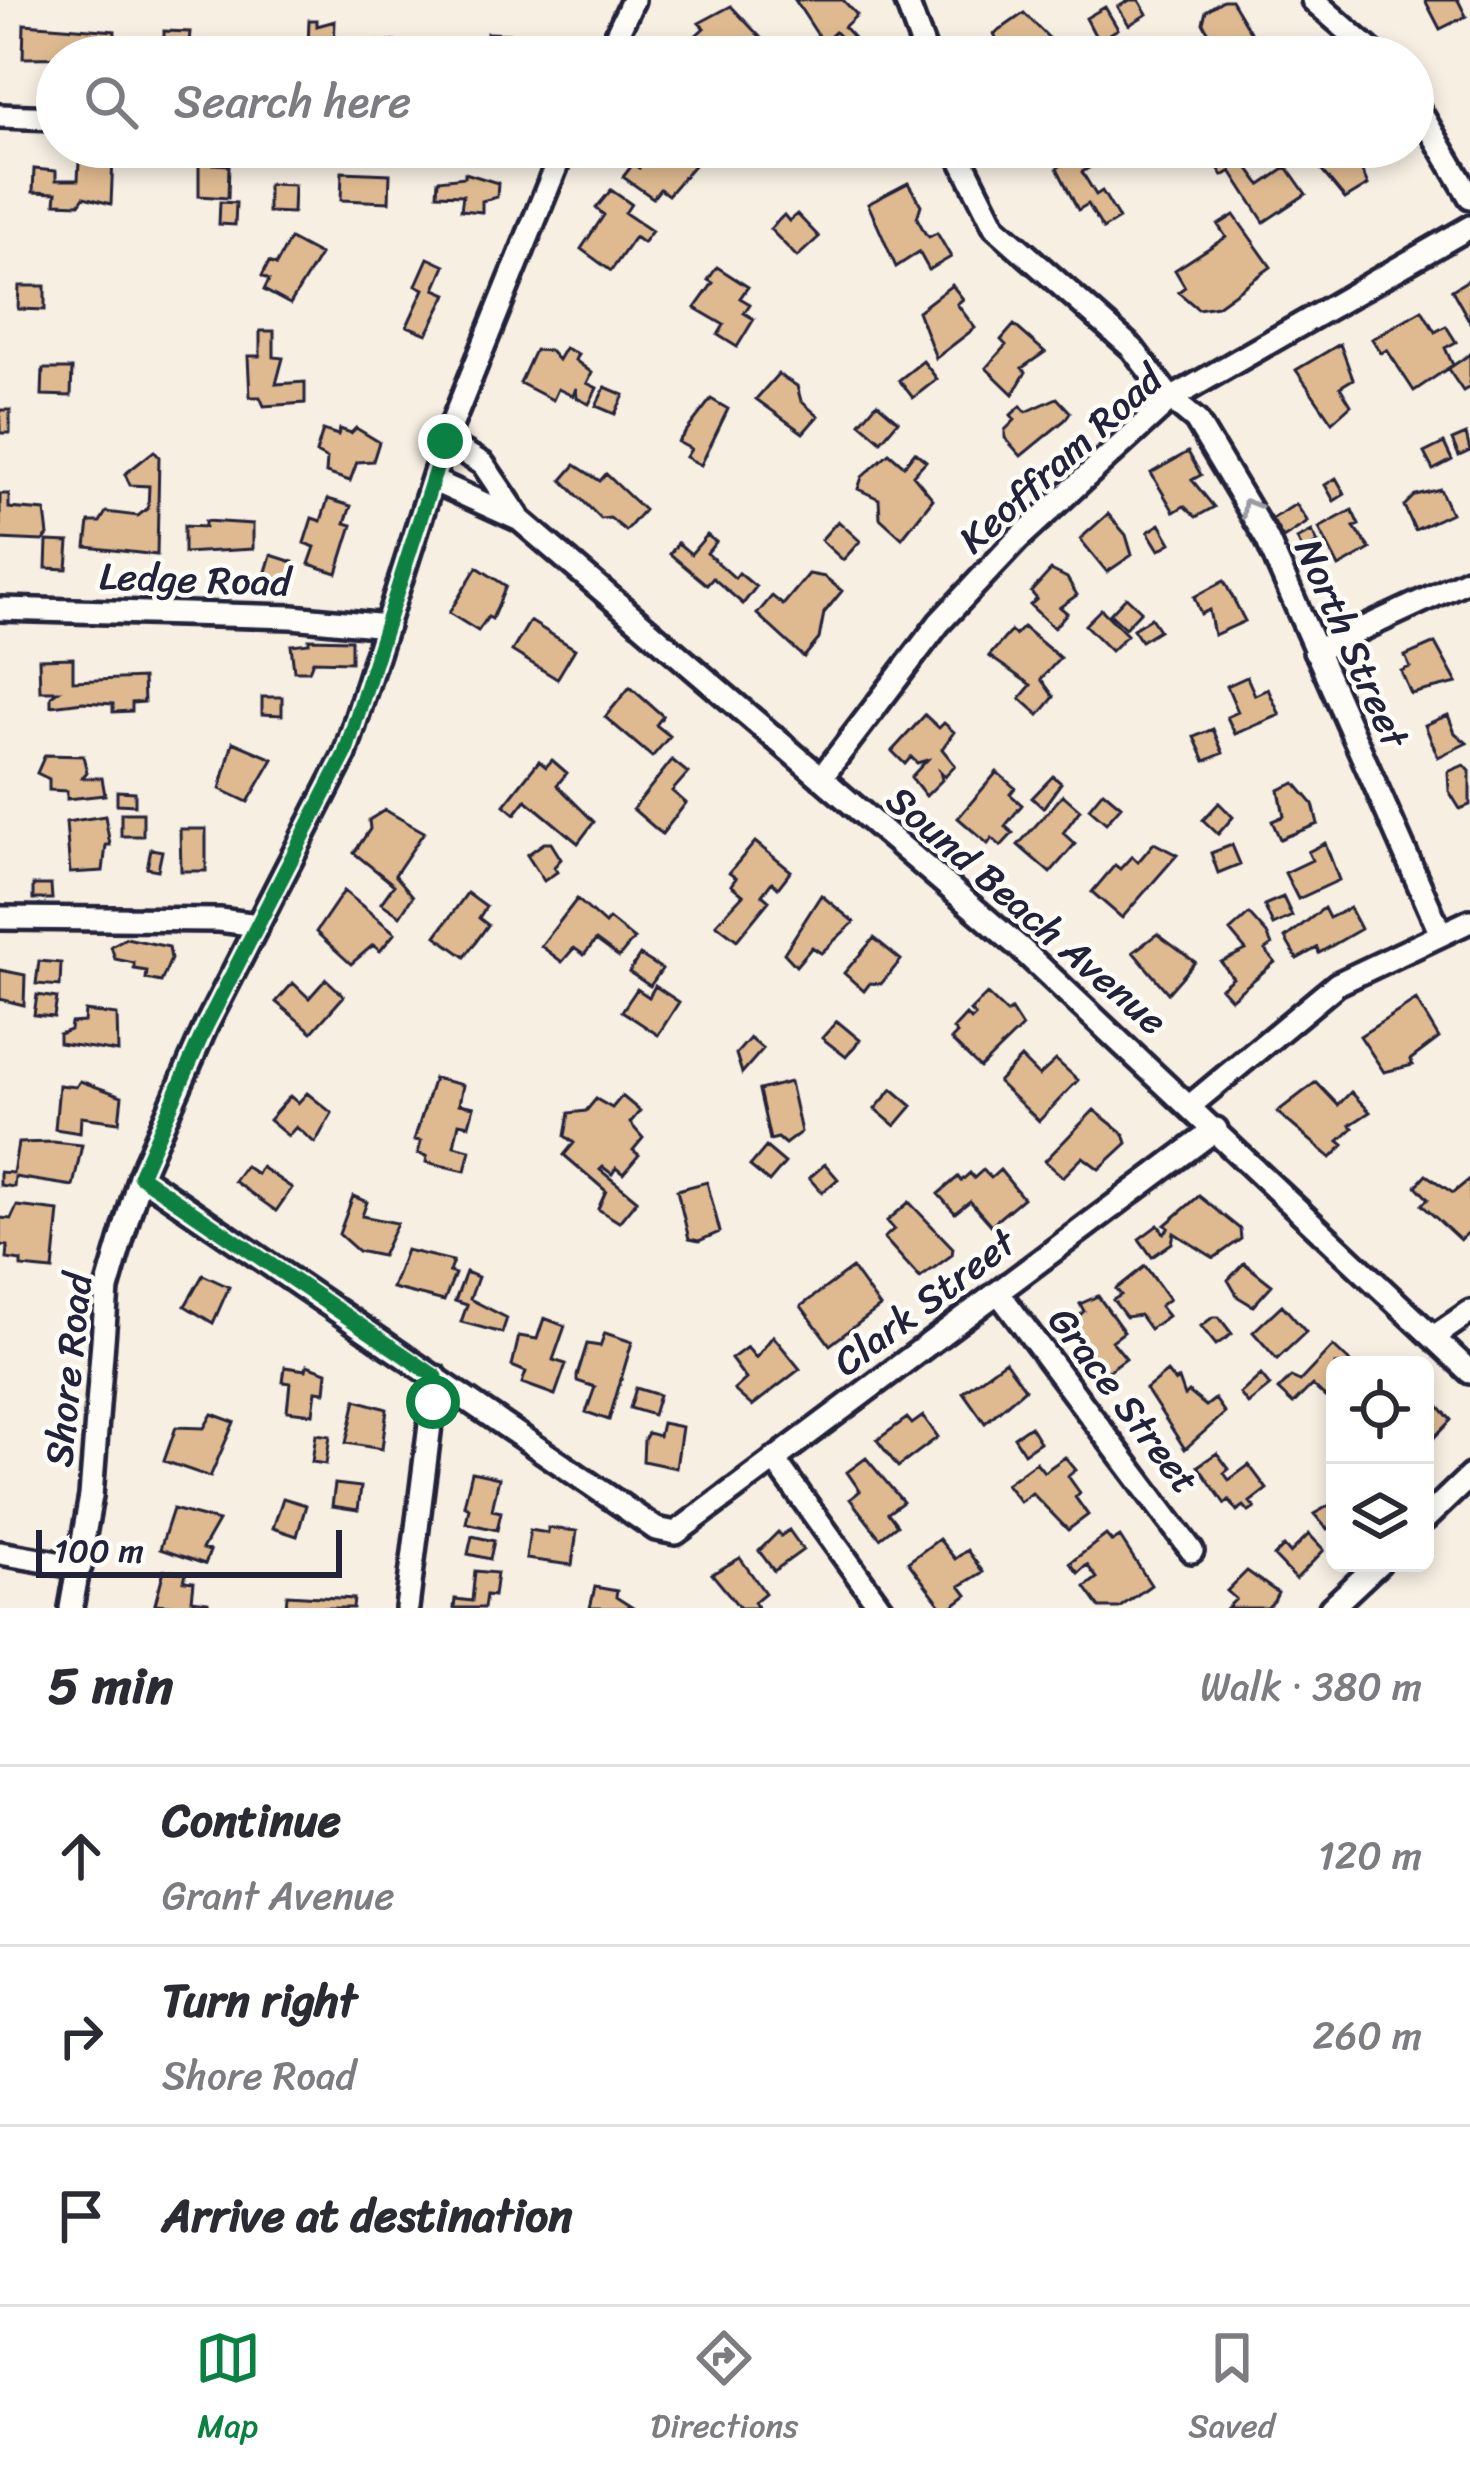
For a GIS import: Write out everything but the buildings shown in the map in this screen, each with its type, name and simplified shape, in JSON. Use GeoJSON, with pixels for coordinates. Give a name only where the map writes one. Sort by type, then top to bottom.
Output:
{"type":"FeatureCollection","features":[{"type":"Feature","properties":{"kind":"street"},"geometry":{"type":"LineString","coordinates":[[616,36],[633,0]]}},
{"type":"Feature","properties":{"kind":"street"},"geometry":{"type":"LineString","coordinates":[[906,0],[919,36]]}},
{"type":"Feature","properties":{"kind":"street"},"geometry":{"type":"LineString","coordinates":[[1313,0],[1354,36]]}},
{"type":"Feature","properties":{"kind":"street"},"geometry":{"type":"LineString","coordinates":[[0,116],[36,117]]}},
{"type":"Feature","properties":{"kind":"street"},"geometry":{"type":"LineString","coordinates":[[1434,136],[1470,197]]}},
{"type":"Feature","properties":{"kind":"street","name":"Shore Road"},"geometry":{"type":"LineString","coordinates":[[71,1608],[91,1496],[106,1289],[140,1176],[345,754],[445,441],[556,168]]}},
{"type":"Feature","properties":{"kind":"street","name":"North Street"},"geometry":{"type":"LineString","coordinates":[[966,168],[995,227],[1132,348],[1171,399],[1196,420],[1268,538],[1440,932]]}},
{"type":"Feature","properties":{"kind":"street","name":"Keoffram Road"},"geometry":{"type":"LineString","coordinates":[[821,778],[939,623],[1017,540],[1171,399],[1470,227]]}},
{"type":"Feature","properties":{"kind":"street","name":"Sound Beach Avenue"},"geometry":{"type":"LineString","coordinates":[[445,441],[483,464],[520,520],[1020,948],[1470,1372]]}},
{"type":"Feature","properties":{"kind":"street","name":"Sound Beach Avenue"},"geometry":{"type":"LineString","coordinates":[[434,482],[520,520]]}},
{"type":"Feature","properties":{"kind":"street"},"geometry":{"type":"LineString","coordinates":[[1316,651],[1470,579]]}},
{"type":"Feature","properties":{"kind":"street","name":"Ledge Road"},"geometry":{"type":"LineString","coordinates":[[0,609],[292,617],[387,626]]}},
{"type":"Feature","properties":{"kind":"street"},"geometry":{"type":"LineString","coordinates":[[0,918],[219,920],[258,925]]}},
{"type":"Feature","properties":{"kind":"street"},"geometry":{"type":"LineString","coordinates":[[1191,1105],[1337,984],[1470,921]]}},
{"type":"Feature","properties":{"kind":"street","name":"Clark Street"},"geometry":{"type":"LineString","coordinates":[[436,1377],[656,1529],[676,1532],[1216,1129]]}},
{"type":"Feature","properties":{"kind":"street"},"geometry":{"type":"LineString","coordinates":[[140,1176],[436,1377],[407,1608]]}},
{"type":"Feature","properties":{"kind":"street","name":"Grace Street"},"geometry":{"type":"LineString","coordinates":[[998,1292],[1192,1551]]}},
{"type":"Feature","properties":{"kind":"street"},"geometry":{"type":"LineString","coordinates":[[1435,1336],[1470,1312]]}},
{"type":"Feature","properties":{"kind":"street"},"geometry":{"type":"LineString","coordinates":[[774,1459],[881,1608]]}},
{"type":"Feature","properties":{"kind":"street"},"geometry":{"type":"LineString","coordinates":[[1434,1510],[1470,1476]]}},
{"type":"Feature","properties":{"kind":"street"},"geometry":{"type":"LineString","coordinates":[[0,1553],[80,1567]]}},
{"type":"Feature","properties":{"kind":"street"},"geometry":{"type":"LineString","coordinates":[[1331,1608],[1369,1572]]}},
{"type":"Feature","properties":{"kind":"route"},"geometry":{"type":"LineString","coordinates":[[433,1402],[436,1377],[140,1176],[206,1026],[345,754],[445,441]]}}]}
